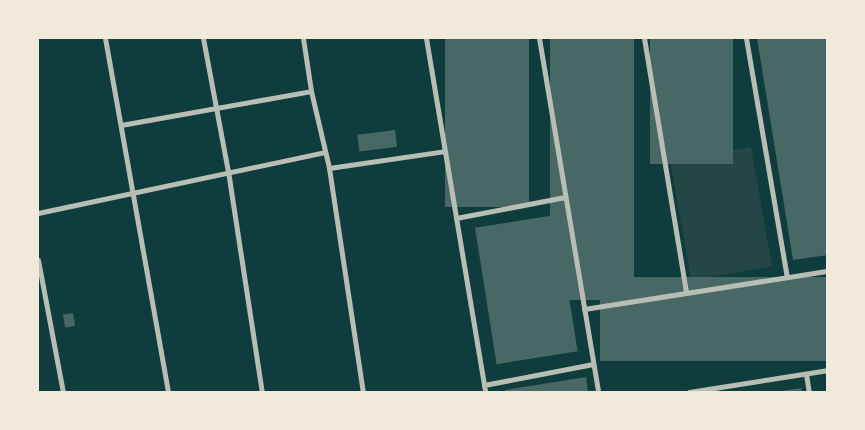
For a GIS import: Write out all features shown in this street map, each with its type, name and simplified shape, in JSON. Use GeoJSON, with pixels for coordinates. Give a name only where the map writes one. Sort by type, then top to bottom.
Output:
{"type":"FeatureCollection","features":[{"type":"Feature","properties":{"kind":"street"},"geometry":{"type":"LineString","coordinates":[[105,38],[168,392]]}},
{"type":"Feature","properties":{"kind":"street"},"geometry":{"type":"LineString","coordinates":[[203,38],[228,171],[262,392]]}},
{"type":"Feature","properties":{"kind":"street"},"geometry":{"type":"LineString","coordinates":[[302,38],[311,91],[329,168],[363,392]]}},
{"type":"Feature","properties":{"kind":"street"},"geometry":{"type":"LineString","coordinates":[[426,38],[485,392]]}},
{"type":"Feature","properties":{"kind":"street"},"geometry":{"type":"LineString","coordinates":[[539,38],[598,392]]}},
{"type":"Feature","properties":{"kind":"street"},"geometry":{"type":"LineString","coordinates":[[644,38],[686,293]]}},
{"type":"Feature","properties":{"kind":"street"},"geometry":{"type":"LineString","coordinates":[[746,38],[787,277]]}},
{"type":"Feature","properties":{"kind":"street"},"geometry":{"type":"LineString","coordinates":[[121,125],[311,91]]}},
{"type":"Feature","properties":{"kind":"street"},"geometry":{"type":"LineString","coordinates":[[329,168],[445,151]]}},
{"type":"Feature","properties":{"kind":"street"},"geometry":{"type":"LineString","coordinates":[[38,213],[133,194],[228,171],[326,152]]}},
{"type":"Feature","properties":{"kind":"street"},"geometry":{"type":"LineString","coordinates":[[456,218],[565,197]]}},
{"type":"Feature","properties":{"kind":"street"},"geometry":{"type":"LineString","coordinates":[[38,260],[63,392]]}},
{"type":"Feature","properties":{"kind":"street"},"geometry":{"type":"LineString","coordinates":[[584,309],[828,271]]}},
{"type":"Feature","properties":{"kind":"street"},"geometry":{"type":"LineString","coordinates":[[484,385],[593,364]]}},
{"type":"Feature","properties":{"kind":"street"},"geometry":{"type":"LineString","coordinates":[[689,392],[828,370]]}},
{"type":"Feature","properties":{"kind":"street"},"geometry":{"type":"LineString","coordinates":[[806,374],[809,392]]}},
{"type":"Feature","properties":{"kind":"shaded area"},"geometry":{"type":"Polygon","coordinates":[[[751,147],[772,266],[691,280],[670,161],[751,147]]]}},
{"type":"Feature","properties":{"kind":"building"},"geometry":{"type":"Polygon","coordinates":[[[445,38],[529,38],[529,207],[445,207],[445,38]]]}},
{"type":"Feature","properties":{"kind":"building"},"geometry":{"type":"Polygon","coordinates":[[[550,38],[634,38],[634,300],[550,300],[550,38]]]}},
{"type":"Feature","properties":{"kind":"building"},"geometry":{"type":"Polygon","coordinates":[[[650,38],[733,38],[733,164],[650,164],[650,38]]]}},
{"type":"Feature","properties":{"kind":"building"},"geometry":{"type":"Polygon","coordinates":[[[757,38],[828,38],[828,255],[793,260],[757,38]]]}},
{"type":"Feature","properties":{"kind":"building"},"geometry":{"type":"Polygon","coordinates":[[[395,130],[397,147],[359,152],[357,135],[395,130]]]}},
{"type":"Feature","properties":{"kind":"building"},"geometry":{"type":"Polygon","coordinates":[[[556,215],[578,351],[497,364],[475,228],[556,215]]]}},
{"type":"Feature","properties":{"kind":"building"},"geometry":{"type":"Polygon","coordinates":[[[600,277],[828,277],[828,361],[600,361],[600,277]]]}},
{"type":"Feature","properties":{"kind":"building"},"geometry":{"type":"Polygon","coordinates":[[[73,313],[75,326],[65,327],[63,315],[73,313]]]}},
{"type":"Feature","properties":{"kind":"building"},"geometry":{"type":"Polygon","coordinates":[[[586,377],[588,392],[505,392],[505,390],[586,377]]]}},
{"type":"Feature","properties":{"kind":"building"},"geometry":{"type":"Polygon","coordinates":[[[801,388],[802,392],[782,391],[801,388]]]}}]}
